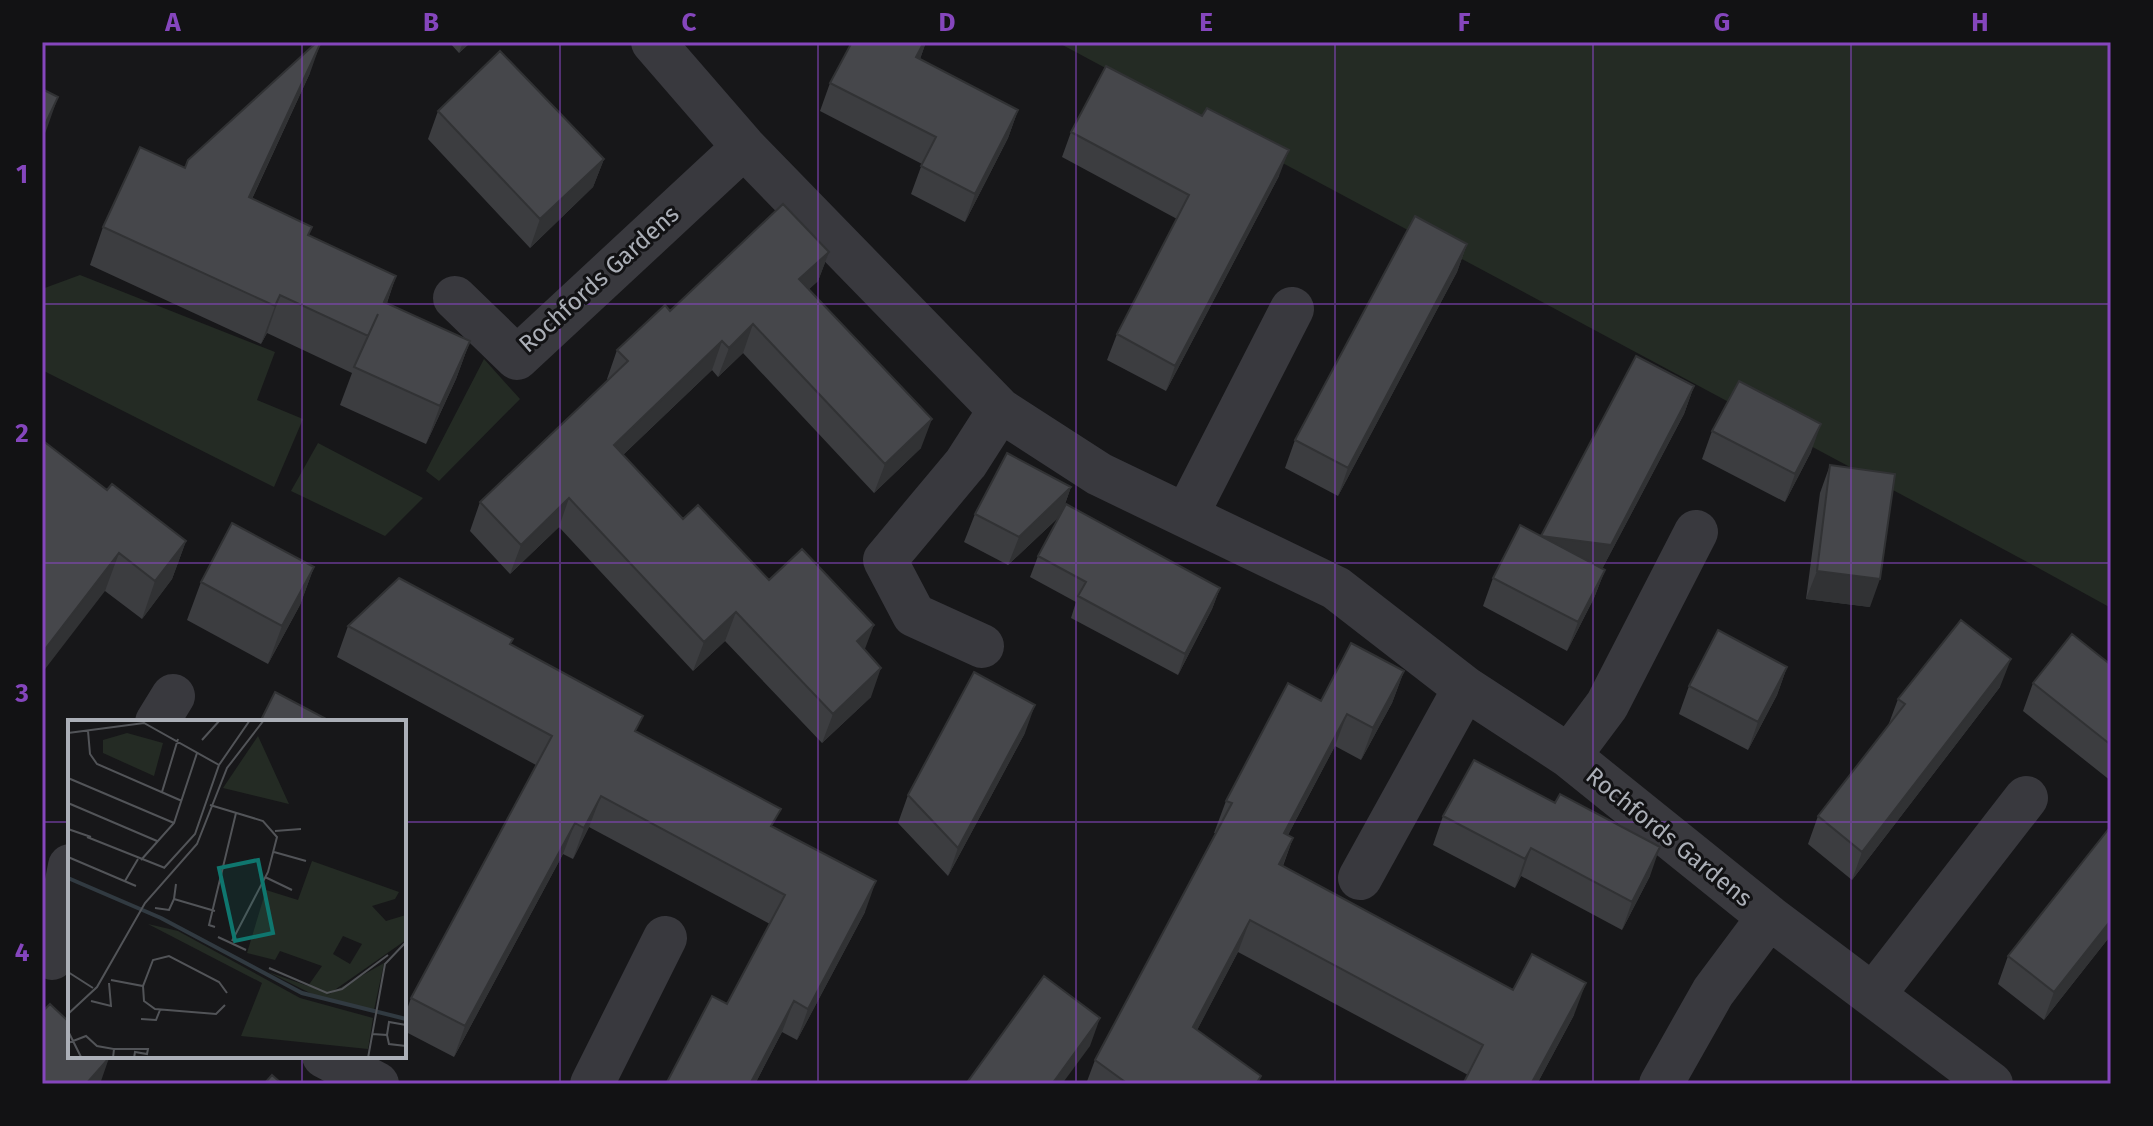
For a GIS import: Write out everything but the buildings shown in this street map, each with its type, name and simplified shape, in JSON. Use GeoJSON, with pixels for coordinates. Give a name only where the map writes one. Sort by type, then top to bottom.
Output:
{"type":"FeatureCollection","features":[{"type":"Feature","properties":{"kind":"street","name":"Rochfords Gardens"},"geometry":{"type":"LineString","coordinates":[[653,42],[744,147],[1000,410],[1099,474],[1336,588],[1465,688],[1569,756],[1769,917],[1991,1084]]}},
{"type":"Feature","properties":{"kind":"street","name":"Rochfords Gardens"},"geometry":{"type":"LineString","coordinates":[[455,298],[517,358],[744,147]]}},
{"type":"Feature","properties":{"kind":"street"},"geometry":{"type":"LineString","coordinates":[[1186,516],[1292,309]]}},
{"type":"Feature","properties":{"kind":"street"},"geometry":{"type":"LineString","coordinates":[[982,646],[914,615],[885,560],[966,463],[1000,410]]}},
{"type":"Feature","properties":{"kind":"street","name":"Rochfords Gardens"},"geometry":{"type":"LineString","coordinates":[[1569,756],[1607,705],[1696,532]]}},
{"type":"Feature","properties":{"kind":"street"},"geometry":{"type":"LineString","coordinates":[[1360,878],[1465,688]]}},
{"type":"Feature","properties":{"kind":"street"},"geometry":{"type":"LineString","coordinates":[[1874,994],[2026,798]]}},
{"type":"Feature","properties":{"kind":"street"},"geometry":{"type":"LineString","coordinates":[[55,960],[68,879]]}},
{"type":"Feature","properties":{"kind":"street","name":"Rochfords Gardens"},"geometry":{"type":"LineString","coordinates":[[1661,1084],[1713,992],[1769,917]]}},
{"type":"Feature","properties":{"kind":"street"},"geometry":{"type":"LineString","coordinates":[[592,1084],[665,938]]}},
{"type":"Feature","properties":{"kind":"street"},"geometry":{"type":"LineString","coordinates":[[328,1058],[377,1084]]}},
{"type":"Feature","properties":{"kind":"shaded area"},"geometry":{"type":"Polygon","coordinates":[[[1057,42],[2111,42],[2111,608],[2031,564],[1057,42]]]}},
{"type":"Feature","properties":{"kind":"shaded area"},"geometry":{"type":"Polygon","coordinates":[[[80,275],[275,352],[257,400],[303,419],[274,487],[42,370],[42,289],[80,275]]]}},
{"type":"Feature","properties":{"kind":"shaded area"},"geometry":{"type":"Polygon","coordinates":[[[484,359],[520,399],[439,481],[426,471],[484,359]]]}},
{"type":"Feature","properties":{"kind":"shaded area"},"geometry":{"type":"Polygon","coordinates":[[[318,443],[423,498],[385,536],[291,491],[318,443]]]}}]}
